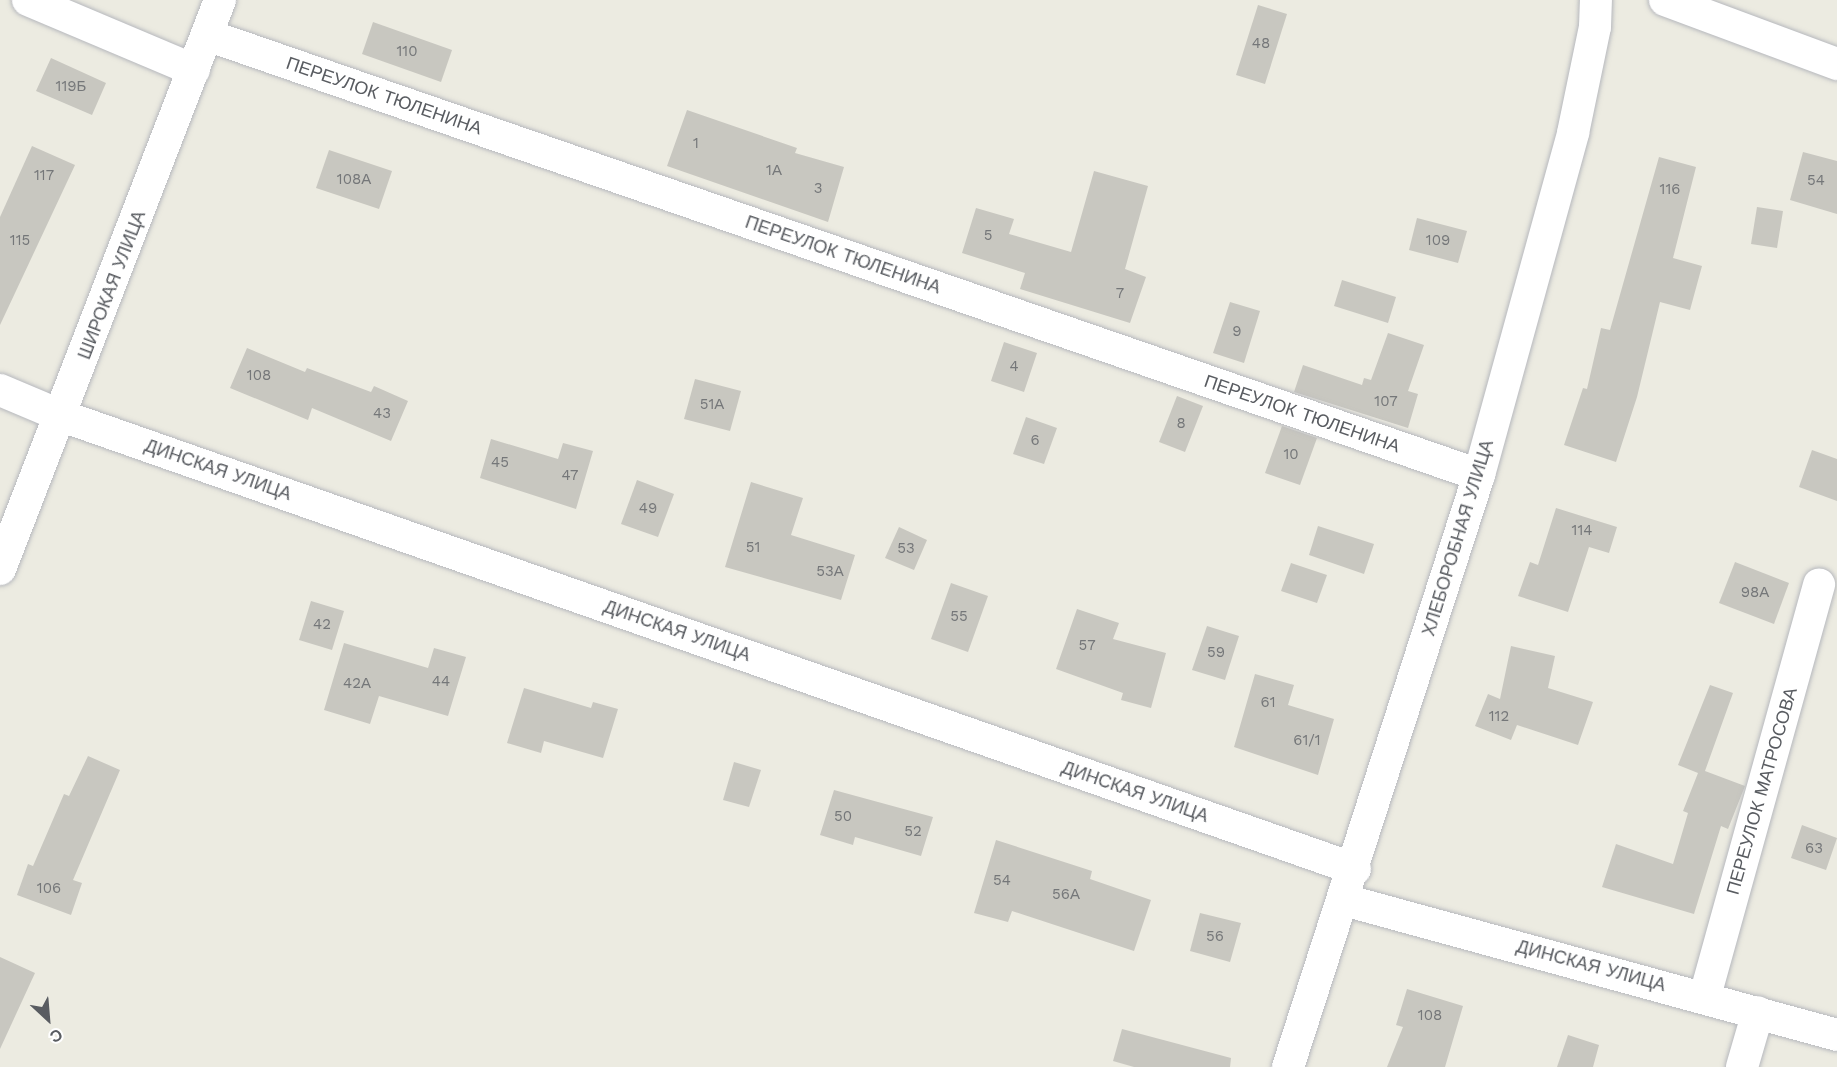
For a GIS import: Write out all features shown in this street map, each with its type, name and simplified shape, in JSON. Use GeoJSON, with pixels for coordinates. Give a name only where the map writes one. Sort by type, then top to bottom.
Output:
{"type":"FeatureCollection","features":[{"type":"Feature","properties":{"kind":"street"},"geometry":{"type":"LineString","coordinates":[[28,0],[194,70]]}},
{"type":"Feature","properties":{"kind":"street","name":"ШИРОКАЯ УЛИЦА"},"geometry":{"type":"LineString","coordinates":[[0,569],[62,416],[220,0]]}},
{"type":"Feature","properties":{"kind":"street","name":"ХЛЕБОРОБНАЯ УЛИЦА"},"geometry":{"type":"LineString","coordinates":[[1288,1067],[1355,869],[1479,476],[1573,133],[1595,27],[1596,0]]}},
{"type":"Feature","properties":{"kind":"street"},"geometry":{"type":"LineString","coordinates":[[1665,0],[1837,64]]}},
{"type":"Feature","properties":{"kind":"street","name":"ПЕРЕУЛОК ТЮЛЕНИНА"},"geometry":{"type":"LineString","coordinates":[[207,35],[1479,476]]}},
{"type":"Feature","properties":{"kind":"street","name":"ДИНСКАЯ УЛИЦА"},"geometry":{"type":"LineString","coordinates":[[0,390],[62,416],[1355,869]]}},
{"type":"Feature","properties":{"kind":"street","name":"ПЕРЕУЛОК МАТРОСОВА"},"geometry":{"type":"LineString","coordinates":[[1706,996],[1820,585]]}},
{"type":"Feature","properties":{"kind":"street","name":"ДИНСКАЯ УЛИЦА"},"geometry":{"type":"LineString","coordinates":[[1344,900],[1706,996],[1837,1035]]}},
{"type":"Feature","properties":{"kind":"street"},"geometry":{"type":"LineString","coordinates":[[1742,1067],[1758,1012]]}},
{"type":"Feature","properties":{"kind":"building"},"geometry":{"type":"Polygon","coordinates":[[[1258,5],[1287,14],[1265,84],[1236,75],[1258,5]]]}},
{"type":"Feature","properties":{"kind":"building"},"geometry":{"type":"Polygon","coordinates":[[[373,22],[452,50],[441,82],[362,54],[373,22]]]}},
{"type":"Feature","properties":{"kind":"building"},"geometry":{"type":"Polygon","coordinates":[[[51,58],[106,83],[92,115],[36,91],[51,58]]]}},
{"type":"Feature","properties":{"kind":"building"},"geometry":{"type":"Polygon","coordinates":[[[687,110],[797,148],[795,153],[844,167],[828,222],[667,166],[687,110]]]}},
{"type":"Feature","properties":{"kind":"building"},"geometry":{"type":"Polygon","coordinates":[[[32,146],[75,165],[0,325],[0,217],[32,146]]]}},
{"type":"Feature","properties":{"kind":"building"},"geometry":{"type":"Polygon","coordinates":[[[329,150],[392,171],[379,209],[316,188],[329,150]]]}},
{"type":"Feature","properties":{"kind":"building"},"geometry":{"type":"Polygon","coordinates":[[[1803,152],[1837,161],[1837,214],[1790,200],[1803,152]]]}},
{"type":"Feature","properties":{"kind":"building"},"geometry":{"type":"Polygon","coordinates":[[[1659,157],[1696,167],[1673,258],[1702,266],[1690,310],[1660,302],[1637,397],[1616,462],[1564,445],[1583,388],[1587,389],[1601,328],[1610,330],[1659,157]]]}},
{"type":"Feature","properties":{"kind":"building"},"geometry":{"type":"Polygon","coordinates":[[[1094,171],[1148,186],[1125,269],[1146,277],[1130,323],[1020,289],[1025,273],[962,253],[976,208],[1014,219],[1009,234],[1071,252],[1094,171]]]}},
{"type":"Feature","properties":{"kind":"building"},"geometry":{"type":"Polygon","coordinates":[[[1757,207],[1783,211],[1777,248],[1751,244],[1757,207]]]}},
{"type":"Feature","properties":{"kind":"building"},"geometry":{"type":"Polygon","coordinates":[[[1417,218],[1467,231],[1458,263],[1409,250],[1417,218]]]}},
{"type":"Feature","properties":{"kind":"building"},"geometry":{"type":"Polygon","coordinates":[[[1342,280],[1396,297],[1388,323],[1334,306],[1342,280]]]}},
{"type":"Feature","properties":{"kind":"building"},"geometry":{"type":"Polygon","coordinates":[[[1230,302],[1260,311],[1244,363],[1213,353],[1230,302]]]}},
{"type":"Feature","properties":{"kind":"building"},"geometry":{"type":"Polygon","coordinates":[[[1388,333],[1424,345],[1408,391],[1418,394],[1408,428],[1294,392],[1303,365],[1362,385],[1364,378],[1371,380],[1388,333]]]}},
{"type":"Feature","properties":{"kind":"building"},"geometry":{"type":"Polygon","coordinates":[[[1004,342],[1037,353],[1024,392],[991,381],[1004,342]]]}},
{"type":"Feature","properties":{"kind":"building"},"geometry":{"type":"Polygon","coordinates":[[[247,348],[305,372],[307,368],[371,392],[374,386],[408,401],[391,441],[312,408],[308,420],[230,388],[247,348]]]}},
{"type":"Feature","properties":{"kind":"building"},"geometry":{"type":"Polygon","coordinates":[[[695,379],[741,391],[730,431],[684,419],[695,379]]]}},
{"type":"Feature","properties":{"kind":"building"},"geometry":{"type":"Polygon","coordinates":[[[1177,396],[1203,406],[1185,452],[1159,442],[1177,396]]]}},
{"type":"Feature","properties":{"kind":"building"},"geometry":{"type":"Polygon","coordinates":[[[1026,417],[1057,428],[1044,464],[1013,454],[1026,417]]]}},
{"type":"Feature","properties":{"kind":"building"},"geometry":{"type":"Polygon","coordinates":[[[1282,426],[1317,438],[1300,485],[1265,473],[1282,426]]]}},
{"type":"Feature","properties":{"kind":"building"},"geometry":{"type":"Polygon","coordinates":[[[491,439],[558,459],[563,443],[593,451],[576,509],[480,478],[491,439]]]}},
{"type":"Feature","properties":{"kind":"building"},"geometry":{"type":"Polygon","coordinates":[[[1812,450],[1837,459],[1837,501],[1799,487],[1812,450]]]}},
{"type":"Feature","properties":{"kind":"building"},"geometry":{"type":"Polygon","coordinates":[[[637,480],[674,494],[658,537],[621,524],[637,480]]]}},
{"type":"Feature","properties":{"kind":"building"},"geometry":{"type":"Polygon","coordinates":[[[751,482],[803,498],[791,535],[855,555],[841,600],[725,567],[751,482]]]}},
{"type":"Feature","properties":{"kind":"building"},"geometry":{"type":"Polygon","coordinates":[[[1556,508],[1617,527],[1609,553],[1589,547],[1568,612],[1518,596],[1530,562],[1538,565],[1556,508]]]}},
{"type":"Feature","properties":{"kind":"building"},"geometry":{"type":"Polygon","coordinates":[[[1318,526],[1374,544],[1364,574],[1309,555],[1318,526]]]}},
{"type":"Feature","properties":{"kind":"building"},"geometry":{"type":"Polygon","coordinates":[[[899,527],[927,540],[914,570],[885,558],[899,527]]]}},
{"type":"Feature","properties":{"kind":"building"},"geometry":{"type":"Polygon","coordinates":[[[1735,562],[1789,583],[1774,624],[1719,603],[1735,562]]]}},
{"type":"Feature","properties":{"kind":"building"},"geometry":{"type":"Polygon","coordinates":[[[1291,563],[1327,575],[1317,603],[1281,591],[1291,563]]]}},
{"type":"Feature","properties":{"kind":"building"},"geometry":{"type":"Polygon","coordinates":[[[951,583],[988,596],[968,652],[931,639],[951,583]]]}},
{"type":"Feature","properties":{"kind":"building"},"geometry":{"type":"Polygon","coordinates":[[[311,601],[344,611],[332,650],[299,640],[311,601]]]}},
{"type":"Feature","properties":{"kind":"building"},"geometry":{"type":"Polygon","coordinates":[[[1077,609],[1119,623],[1113,639],[1166,653],[1151,708],[1121,700],[1123,693],[1056,669],[1077,609]]]}},
{"type":"Feature","properties":{"kind":"building"},"geometry":{"type":"Polygon","coordinates":[[[1207,626],[1239,636],[1225,680],[1192,670],[1207,626]]]}},
{"type":"Feature","properties":{"kind":"building"},"geometry":{"type":"Polygon","coordinates":[[[344,643],[428,668],[434,648],[466,657],[448,716],[379,696],[370,724],[324,710],[344,643]]]}},
{"type":"Feature","properties":{"kind":"building"},"geometry":{"type":"Polygon","coordinates":[[[1511,646],[1555,656],[1548,688],[1593,702],[1578,745],[1517,725],[1511,740],[1475,726],[1488,694],[1500,699],[1511,646]]]}},
{"type":"Feature","properties":{"kind":"building"},"geometry":{"type":"Polygon","coordinates":[[[1255,674],[1294,685],[1288,705],[1334,719],[1318,775],[1234,747],[1255,674]]]}},
{"type":"Feature","properties":{"kind":"building"},"geometry":{"type":"Polygon","coordinates":[[[1710,685],[1733,693],[1705,771],[1745,786],[1728,829],[1721,826],[1694,914],[1602,887],[1616,844],[1673,864],[1688,813],[1683,811],[1698,773],[1678,765],[1710,685]]]}},
{"type":"Feature","properties":{"kind":"building"},"geometry":{"type":"Polygon","coordinates":[[[524,688],[591,708],[593,702],[618,709],[603,758],[544,741],[541,753],[507,743],[524,688]]]}},
{"type":"Feature","properties":{"kind":"building"},"geometry":{"type":"Polygon","coordinates":[[[88,756],[120,770],[73,880],[82,883],[71,915],[17,895],[28,864],[33,866],[64,794],[69,796],[88,756]]]}},
{"type":"Feature","properties":{"kind":"building"},"geometry":{"type":"Polygon","coordinates":[[[734,762],[761,770],[749,807],[723,800],[734,762]]]}},
{"type":"Feature","properties":{"kind":"building"},"geometry":{"type":"Polygon","coordinates":[[[834,790],[933,817],[921,856],[855,837],[853,845],[820,835],[834,790]]]}},
{"type":"Feature","properties":{"kind":"building"},"geometry":{"type":"Polygon","coordinates":[[[1802,825],[1837,838],[1826,870],[1791,858],[1802,825]]]}},
{"type":"Feature","properties":{"kind":"building"},"geometry":{"type":"Polygon","coordinates":[[[996,840],[1092,871],[1090,879],[1151,900],[1134,951],[1012,911],[1008,922],[974,913],[996,840]]]}},
{"type":"Feature","properties":{"kind":"building"},"geometry":{"type":"Polygon","coordinates":[[[1200,913],[1241,923],[1230,962],[1190,951],[1200,913]]]}},
{"type":"Feature","properties":{"kind":"building"},"geometry":{"type":"Polygon","coordinates":[[[0,957],[35,973],[0,1049],[0,957]]]}},
{"type":"Feature","properties":{"kind":"building"},"geometry":{"type":"Polygon","coordinates":[[[1407,989],[1463,1006],[1445,1067],[1387,1067],[1403,1027],[1396,1025],[1407,989]]]}},
{"type":"Feature","properties":{"kind":"building"},"geometry":{"type":"Polygon","coordinates":[[[1122,1029],[1231,1058],[1230,1067],[1134,1067],[1113,1061],[1122,1029]]]}},
{"type":"Feature","properties":{"kind":"building"},"geometry":{"type":"Polygon","coordinates":[[[1568,1035],[1599,1045],[1593,1067],[1557,1067],[1568,1035]]]}}]}
